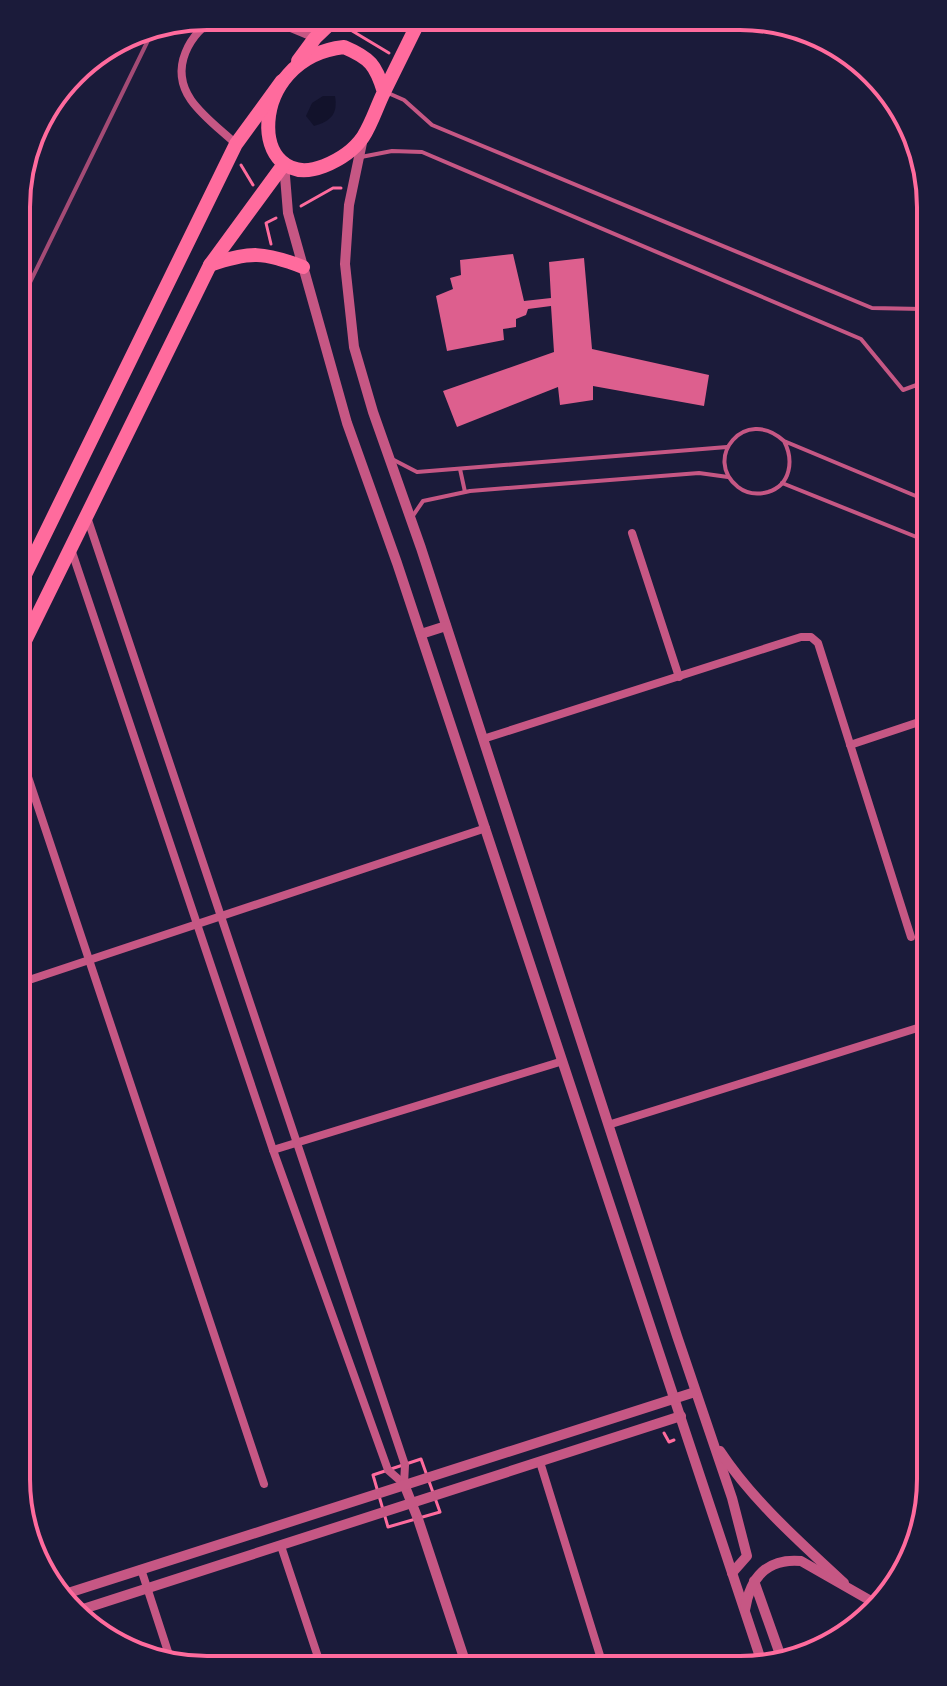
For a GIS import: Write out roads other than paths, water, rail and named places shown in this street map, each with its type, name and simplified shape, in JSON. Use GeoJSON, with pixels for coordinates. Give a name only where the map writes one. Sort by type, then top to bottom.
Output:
{"type":"FeatureCollection","features":[{"type":"Feature","properties":{"kind":"main road"},"geometry":{"type":"LineString","coordinates":[[30,565],[236,144],[323,30]]}},
{"type":"Feature","properties":{"kind":"main road"},"geometry":{"type":"LineString","coordinates":[[384,92],[375,66],[360,54],[344,47],[312,55],[286,76],[271,105],[268,135],[272,151],[284,164],[300,170],[318,168],[344,155],[363,136],[415,30]]}},
{"type":"Feature","properties":{"kind":"main road"},"geometry":{"type":"LineString","coordinates":[[30,630],[210,265],[284,164]]}},
{"type":"Feature","properties":{"kind":"main road"},"geometry":{"type":"LineString","coordinates":[[210,265],[241,255],[273,255],[303,267]]}},
{"type":"Feature","properties":{"kind":"street"},"geometry":{"type":"LineString","coordinates":[[199,30],[182,59],[182,79],[190,99],[236,144]]}},
{"type":"Feature","properties":{"kind":"street"},"geometry":{"type":"LineString","coordinates":[[296,30],[315,38]]}},
{"type":"Feature","properties":{"kind":"street"},"geometry":{"type":"LineString","coordinates":[[363,136],[349,205],[345,264],[354,347],[732,1498],[747,1556],[732,1573]]}},
{"type":"Feature","properties":{"kind":"street"},"geometry":{"type":"LineString","coordinates":[[284,164],[288,213],[347,423],[486,828],[759,1655]]}},
{"type":"Feature","properties":{"kind":"street"},"geometry":{"type":"LineString","coordinates":[[86,515],[405,1465],[404,1484],[463,1656]]}},
{"type":"Feature","properties":{"kind":"street"},"geometry":{"type":"LineString","coordinates":[[632,533],[679,677]]}},
{"type":"Feature","properties":{"kind":"street"},"geometry":{"type":"LineString","coordinates":[[70,548],[273,1150],[388,1470],[404,1484]]}},
{"type":"Feature","properties":{"kind":"street"},"geometry":{"type":"LineString","coordinates":[[421,634],[446,626]]}},
{"type":"Feature","properties":{"kind":"street"},"geometry":{"type":"LineString","coordinates":[[483,739],[801,637],[811,637],[818,643],[911,937]]}},
{"type":"Feature","properties":{"kind":"street"},"geometry":{"type":"LineString","coordinates":[[850,745],[917,723]]}},
{"type":"Feature","properties":{"kind":"street"},"geometry":{"type":"LineString","coordinates":[[30,783],[264,1484]]}},
{"type":"Feature","properties":{"kind":"street"},"geometry":{"type":"LineString","coordinates":[[30,980],[486,828]]}},
{"type":"Feature","properties":{"kind":"street"},"geometry":{"type":"LineString","coordinates":[[608,1125],[917,1028]]}},
{"type":"Feature","properties":{"kind":"street"},"geometry":{"type":"LineString","coordinates":[[273,1150],[563,1061]]}},
{"type":"Feature","properties":{"kind":"street"},"geometry":{"type":"LineString","coordinates":[[71,1592],[695,1392]]}},
{"type":"Feature","properties":{"kind":"street"},"geometry":{"type":"LineString","coordinates":[[86,1608],[681,1416]]}},
{"type":"Feature","properties":{"kind":"street"},"geometry":{"type":"LineString","coordinates":[[709,1434],[734,1472],[783,1525],[844,1583]]}},
{"type":"Feature","properties":{"kind":"street"},"geometry":{"type":"LineString","coordinates":[[540,1462],[600,1656]]}},
{"type":"Feature","properties":{"kind":"street"},"geometry":{"type":"LineString","coordinates":[[281,1546],[318,1656]]}},
{"type":"Feature","properties":{"kind":"street"},"geometry":{"type":"LineString","coordinates":[[745,1613],[754,1581],[768,1566],[788,1560],[801,1561],[869,1599]]}},
{"type":"Feature","properties":{"kind":"street"},"geometry":{"type":"LineString","coordinates":[[141,1569],[168,1651]]}},
{"type":"Feature","properties":{"kind":"street"},"geometry":{"type":"LineString","coordinates":[[754,1581],[779,1652]]}},
{"type":"Feature","properties":{"kind":"lane"},"geometry":{"type":"LineString","coordinates":[[384,92],[404,100],[432,125],[872,308],[917,309]]}},
{"type":"Feature","properties":{"kind":"lane"},"geometry":{"type":"LineString","coordinates":[[359,157],[392,151],[422,152],[861,339],[903,390],[917,385]]}},
{"type":"Feature","properties":{"kind":"lane"},"geometry":{"type":"LineString","coordinates":[[784,441],[791,462],[782,483],[774,489],[754,494],[735,486],[728,477],[727,447],[743,431],[765,429],[784,441],[917,496]]}},
{"type":"Feature","properties":{"kind":"lane"},"geometry":{"type":"LineString","coordinates":[[389,457],[417,472],[727,447]]}},
{"type":"Feature","properties":{"kind":"lane"},"geometry":{"type":"LineString","coordinates":[[460,469],[465,492]]}},
{"type":"Feature","properties":{"kind":"lane"},"geometry":{"type":"LineString","coordinates":[[411,519],[423,501],[465,492],[699,473],[728,477]]}},
{"type":"Feature","properties":{"kind":"lane"},"geometry":{"type":"LineString","coordinates":[[782,483],[917,537]]}},
{"type":"Feature","properties":{"kind":"railway"},"geometry":{"type":"LineString","coordinates":[[30,282],[148,41]]}}]}
